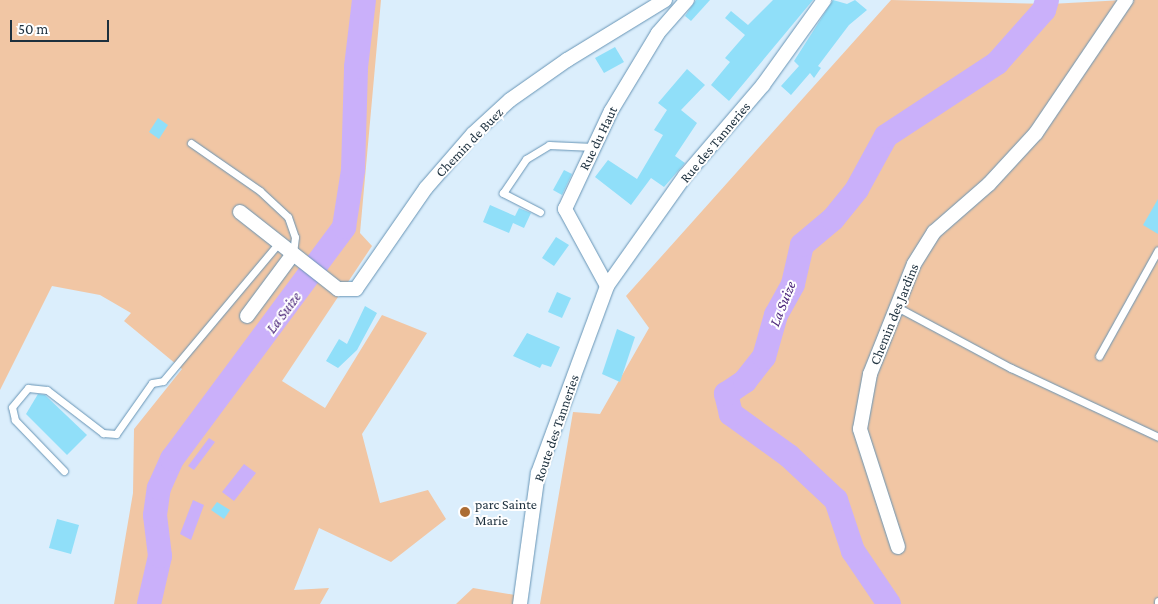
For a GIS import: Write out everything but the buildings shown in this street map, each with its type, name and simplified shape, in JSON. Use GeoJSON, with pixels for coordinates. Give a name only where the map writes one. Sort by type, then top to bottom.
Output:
{"type":"FeatureCollection","features":[{"type":"Feature","properties":{"kind":"street","name":"Chemin de Buez"},"geometry":{"type":"LineString","coordinates":[[240,212],[326,280],[345,291],[356,289],[426,188],[473,134],[510,100],[559,66],[665,0]]}},
{"type":"Feature","properties":{"kind":"street","name":"Rue du Haut"},"geometry":{"type":"LineString","coordinates":[[607,286],[565,208],[593,147],[658,33],[687,0]]}},
{"type":"Feature","properties":{"kind":"street","name":"Rue des Tanneries"},"geometry":{"type":"LineString","coordinates":[[607,286],[685,176],[763,85],[824,0]]}},
{"type":"Feature","properties":{"kind":"street","name":"Chemin des Jardins"},"geometry":{"type":"LineString","coordinates":[[898,547],[860,429],[870,374],[914,264],[934,232],[989,184],[1036,133],[1126,0]]}},
{"type":"Feature","properties":{"kind":"street"},"geometry":{"type":"LineString","coordinates":[[247,316],[293,254]]}},
{"type":"Feature","properties":{"kind":"street","name":"Route des Tanneries"},"geometry":{"type":"LineString","coordinates":[[520,604],[538,473],[607,286]]}},
{"type":"Feature","properties":{"kind":"lane"},"geometry":{"type":"LineString","coordinates":[[191,143],[260,191],[288,217],[294,237],[293,254]]}},
{"type":"Feature","properties":{"kind":"lane"},"geometry":{"type":"LineString","coordinates":[[540,212],[503,193],[526,159],[549,145],[593,147]]}},
{"type":"Feature","properties":{"kind":"lane"},"geometry":{"type":"LineString","coordinates":[[64,471],[15,420],[12,408],[28,388],[47,390],[103,433],[116,434],[152,383],[162,381],[172,370],[279,243]]}},
{"type":"Feature","properties":{"kind":"lane"},"geometry":{"type":"LineString","coordinates":[[1099,356],[1158,250]]}},
{"type":"Feature","properties":{"kind":"lane"},"geometry":{"type":"LineString","coordinates":[[897,307],[1011,368],[1158,437]]}},
{"type":"Feature","properties":{"kind":"shaded area"},"geometry":{"type":"Polygon","coordinates":[[[0,0],[381,0],[360,233],[372,246],[282,381],[325,408],[382,315],[427,333],[362,434],[380,503],[428,490],[446,519],[391,562],[319,528],[294,590],[329,588],[320,604],[114,604],[133,493],[134,429],[182,369],[124,321],[131,313],[100,295],[52,286],[0,390],[0,0]]]}},
{"type":"Feature","properties":{"kind":"shaded area"},"geometry":{"type":"Polygon","coordinates":[[[891,0],[1050,4],[1124,0],[1130,4],[1133,0],[1158,0],[1158,604],[540,604],[573,412],[600,414],[649,328],[626,296],[891,0]]]}},
{"type":"Feature","properties":{"kind":"shaded area"},"geometry":{"type":"Polygon","coordinates":[[[209,438],[215,442],[194,470],[188,466],[209,438]]]}},
{"type":"Feature","properties":{"kind":"shaded area"},"geometry":{"type":"Polygon","coordinates":[[[244,464],[256,473],[234,501],[222,492],[244,464]]]}},
{"type":"Feature","properties":{"kind":"shaded area"},"geometry":{"type":"Polygon","coordinates":[[[193,500],[204,505],[191,540],[180,534],[193,500]]]}},
{"type":"Feature","properties":{"kind":"shaded area"},"geometry":{"type":"Polygon","coordinates":[[[473,588],[515,595],[513,604],[456,604],[473,588]]]}},
{"type":"Feature","properties":{"kind":"waterway","name":"La Suize"},"geometry":{"type":"LineString","coordinates":[[149,604],[160,556],[155,515],[159,488],[172,459],[344,227],[353,170],[356,67],[364,0]]}},
{"type":"Feature","properties":{"kind":"waterway","name":"La Suize"},"geometry":{"type":"LineString","coordinates":[[889,604],[853,551],[836,500],[789,456],[731,414],[726,394],[745,381],[764,357],[776,315],[793,284],[802,245],[833,219],[857,189],[886,136],[997,63],[1044,10],[1047,0]]}},
{"type":"Feature","properties":{"kind":"place","name":"parc Sainte Marie"},"geometry":{"type":"Point","coordinates":[465,512]}}]}
